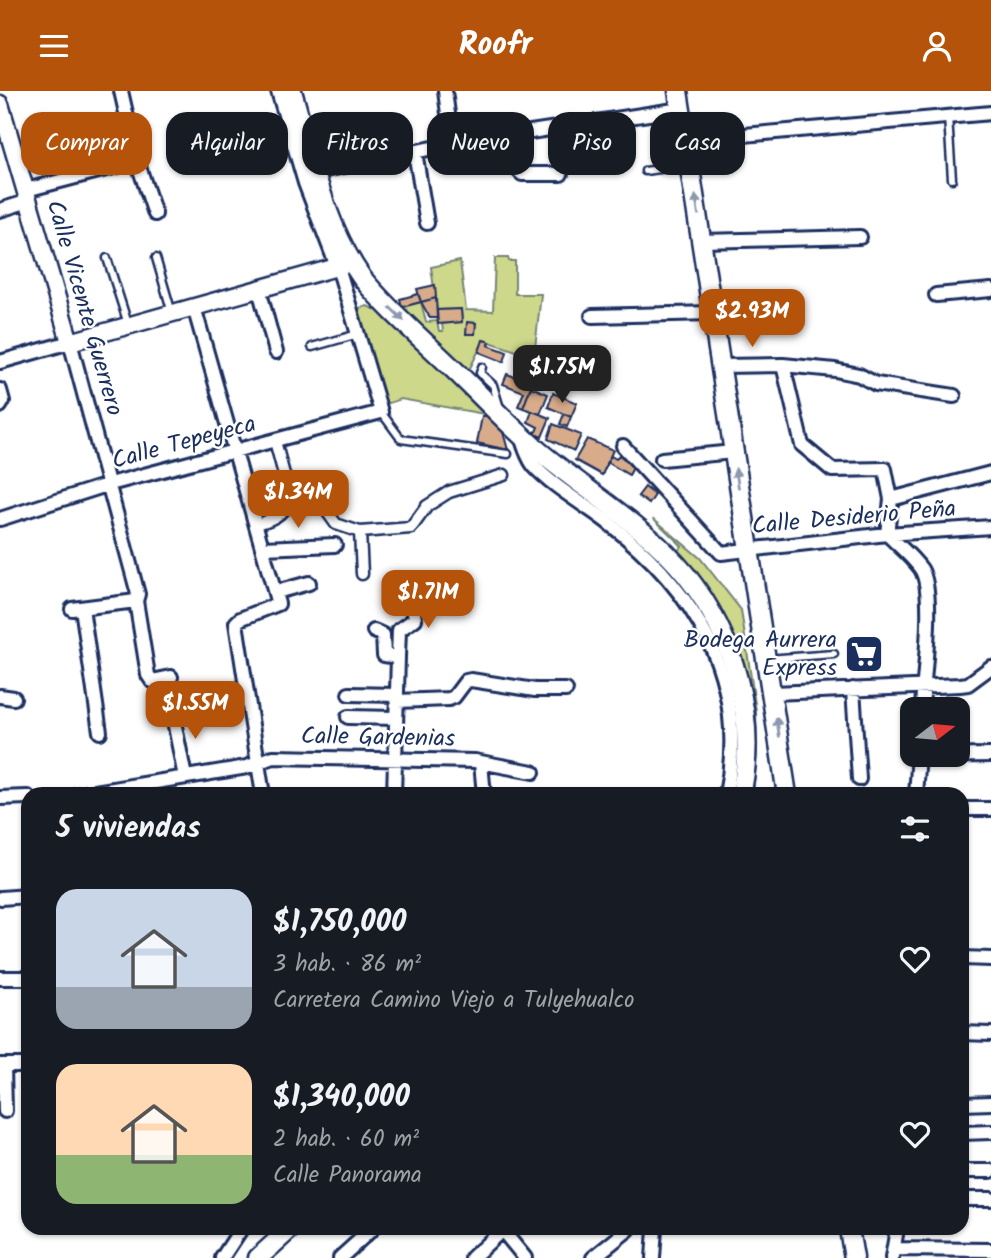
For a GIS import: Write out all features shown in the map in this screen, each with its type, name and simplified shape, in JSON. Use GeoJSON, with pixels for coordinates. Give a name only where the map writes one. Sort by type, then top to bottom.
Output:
{"type":"FeatureCollection","features":[{"type":"Feature","properties":{"kind":"main road"},"geometry":{"type":"LineString","coordinates":[[292,91],[302,124]]}},
{"type":"Feature","properties":{"kind":"main road"},"geometry":{"type":"LineString","coordinates":[[678,91],[682,112]]}},
{"type":"Feature","properties":{"kind":"main road"},"geometry":{"type":"LineString","coordinates":[[317,175],[345,265],[519,433],[660,549],[686,575],[729,650],[741,693],[747,746],[742,787]]}},
{"type":"Feature","properties":{"kind":"main road"},"geometry":{"type":"LineString","coordinates":[[692,175],[786,787]]}},
{"type":"Feature","properties":{"kind":"main road"},"geometry":{"type":"LineString","coordinates":[[258,1258],[283,1235]]}},
{"type":"Feature","properties":{"kind":"main road"},"geometry":{"type":"LineString","coordinates":[[850,1235],[854,1258]]}},
{"type":"Feature","properties":{"kind":"street"},"geometry":{"type":"LineString","coordinates":[[121,91],[126,112]]}},
{"type":"Feature","properties":{"kind":"street"},"geometry":{"type":"LineString","coordinates":[[278,91],[304,183],[345,265],[348,302],[381,412]]}},
{"type":"Feature","properties":{"kind":"street"},"geometry":{"type":"LineString","coordinates":[[446,91],[448,112]]}},
{"type":"Feature","properties":{"kind":"street","name":"Calle Vicente Guerrero"},"geometry":{"type":"LineString","coordinates":[[0,104],[110,484],[137,598],[148,675],[152,681],[172,677]]}},
{"type":"Feature","properties":{"kind":"street"},"geometry":{"type":"LineString","coordinates":[[534,133],[681,109]]}},
{"type":"Feature","properties":{"kind":"street"},"geometry":{"type":"LineString","coordinates":[[745,135],[991,113]]}},
{"type":"Feature","properties":{"kind":"street"},"geometry":{"type":"LineString","coordinates":[[427,149],[415,152],[428,223]]}},
{"type":"Feature","properties":{"kind":"street"},"geometry":{"type":"LineString","coordinates":[[0,209],[28,196],[93,175]]}},
{"type":"Feature","properties":{"kind":"street"},"geometry":{"type":"LineString","coordinates":[[142,175],[156,214]]}},
{"type":"Feature","properties":{"kind":"street"},"geometry":{"type":"LineString","coordinates":[[702,241],[860,237]]}},
{"type":"Feature","properties":{"kind":"street"},"geometry":{"type":"LineString","coordinates":[[0,362],[345,265]]}},
{"type":"Feature","properties":{"kind":"street"},"geometry":{"type":"LineString","coordinates":[[259,289],[276,352]]}},
{"type":"Feature","properties":{"kind":"street"},"geometry":{"type":"LineString","coordinates":[[936,295],[991,289]]}},
{"type":"Feature","properties":{"kind":"street"},"geometry":{"type":"LineString","coordinates":[[348,302],[352,295],[360,291],[372,291]]}},
{"type":"Feature","properties":{"kind":"street"},"geometry":{"type":"LineString","coordinates":[[194,307],[276,592],[277,606],[240,619],[236,624],[262,787]]}},
{"type":"Feature","properties":{"kind":"street"},"geometry":{"type":"LineString","coordinates":[[592,316],[712,313]]}},
{"type":"Feature","properties":{"kind":"street"},"geometry":{"type":"LineString","coordinates":[[783,365],[802,445],[832,470],[885,469],[891,499],[887,534],[920,569],[925,581],[928,626],[923,697]]}},
{"type":"Feature","properties":{"kind":"street"},"geometry":{"type":"LineString","coordinates":[[720,366],[783,365],[835,370],[859,375],[876,384],[954,396]]}},
{"type":"Feature","properties":{"kind":"street"},"geometry":{"type":"LineString","coordinates":[[0,390],[4,401],[0,406]]}},
{"type":"Feature","properties":{"kind":"street","name":"Calle Tepeyeca"},"geometry":{"type":"LineString","coordinates":[[0,519],[110,484],[381,412]]}},
{"type":"Feature","properties":{"kind":"street"},"geometry":{"type":"LineString","coordinates":[[519,433],[535,467],[659,565],[681,591],[699,619],[715,655],[726,693],[732,741],[727,787]]}},
{"type":"Feature","properties":{"kind":"street"},"geometry":{"type":"LineString","coordinates":[[275,442],[286,482],[293,493],[321,503],[336,524],[360,532],[411,528],[427,506],[449,492],[504,475]]}},
{"type":"Feature","properties":{"kind":"street","name":"Calle Desiderio Peña"},"geometry":{"type":"LineString","coordinates":[[623,446],[721,553],[887,534],[991,527]]}},
{"type":"Feature","properties":{"kind":"street"},"geometry":{"type":"LineString","coordinates":[[662,459],[733,452]]}},
{"type":"Feature","properties":{"kind":"street"},"geometry":{"type":"LineString","coordinates":[[891,499],[991,473]]}},
{"type":"Feature","properties":{"kind":"street"},"geometry":{"type":"LineString","coordinates":[[257,524],[277,519],[284,512],[293,493]]}},
{"type":"Feature","properties":{"kind":"street"},"geometry":{"type":"LineString","coordinates":[[360,532],[362,574]]}},
{"type":"Feature","properties":{"kind":"street"},"geometry":{"type":"LineString","coordinates":[[263,548],[335,545]]}},
{"type":"Feature","properties":{"kind":"street"},"geometry":{"type":"LineString","coordinates":[[276,592],[309,583]]}},
{"type":"Feature","properties":{"kind":"street"},"geometry":{"type":"LineString","coordinates":[[100,732],[77,608],[137,598]]}},
{"type":"Feature","properties":{"kind":"street"},"geometry":{"type":"LineString","coordinates":[[394,787],[399,630],[415,619],[412,600]]}},
{"type":"Feature","properties":{"kind":"street"},"geometry":{"type":"LineString","coordinates":[[374,631],[383,635],[384,655],[398,657]]}},
{"type":"Feature","properties":{"kind":"street"},"geometry":{"type":"LineString","coordinates":[[773,693],[968,684],[991,667]]}},
{"type":"Feature","properties":{"kind":"street"},"geometry":{"type":"LineString","coordinates":[[349,695],[449,699],[454,697],[466,681],[471,680],[535,690],[566,690]]}},
{"type":"Feature","properties":{"kind":"street"},"geometry":{"type":"LineString","coordinates":[[853,689],[859,779]]}},
{"type":"Feature","properties":{"kind":"street"},"geometry":{"type":"LineString","coordinates":[[0,696],[14,698]]}},
{"type":"Feature","properties":{"kind":"street"},"geometry":{"type":"LineString","coordinates":[[172,711],[185,777]]}},
{"type":"Feature","properties":{"kind":"street"},"geometry":{"type":"LineString","coordinates":[[348,717],[395,719]]}},
{"type":"Feature","properties":{"kind":"street"},"geometry":{"type":"LineString","coordinates":[[970,755],[991,755]]}},
{"type":"Feature","properties":{"kind":"street","name":"Calle Gardenias"},"geometry":{"type":"LineString","coordinates":[[160,787],[185,777],[247,767],[273,757],[481,763],[533,772]]}},
{"type":"Feature","properties":{"kind":"street"},"geometry":{"type":"LineString","coordinates":[[481,763],[483,787]]}},
{"type":"Feature","properties":{"kind":"street"},"geometry":{"type":"LineString","coordinates":[[917,787],[918,767]]}},
{"type":"Feature","properties":{"kind":"street"},"geometry":{"type":"LineString","coordinates":[[0,798],[21,797]]}},
{"type":"Feature","properties":{"kind":"street"},"geometry":{"type":"LineString","coordinates":[[969,809],[991,809]]}},
{"type":"Feature","properties":{"kind":"street"},"geometry":{"type":"LineString","coordinates":[[1,898],[21,897]]}},
{"type":"Feature","properties":{"kind":"street"},"geometry":{"type":"LineString","coordinates":[[969,958],[991,959]]}},
{"type":"Feature","properties":{"kind":"street"},"geometry":{"type":"LineString","coordinates":[[0,978],[21,978]]}},
{"type":"Feature","properties":{"kind":"street"},"geometry":{"type":"LineString","coordinates":[[969,1033],[991,1034]]}},
{"type":"Feature","properties":{"kind":"street"},"geometry":{"type":"LineString","coordinates":[[5,1111],[2,1065],[21,1065]]}},
{"type":"Feature","properties":{"kind":"street"},"geometry":{"type":"LineString","coordinates":[[969,1104],[991,1103]]}},
{"type":"Feature","properties":{"kind":"street"},"geometry":{"type":"LineString","coordinates":[[969,1133],[991,1132]]}},
{"type":"Feature","properties":{"kind":"street"},"geometry":{"type":"LineString","coordinates":[[969,1171],[991,1171]]}},
{"type":"Feature","properties":{"kind":"street"},"geometry":{"type":"LineString","coordinates":[[969,1199],[991,1199]]}},
{"type":"Feature","properties":{"kind":"street"},"geometry":{"type":"LineString","coordinates":[[222,1258],[237,1235]]}},
{"type":"Feature","properties":{"kind":"street"},"geometry":{"type":"LineString","coordinates":[[340,1258],[365,1235]]}},
{"type":"Feature","properties":{"kind":"street"},"geometry":{"type":"LineString","coordinates":[[472,1258],[497,1235]]}},
{"type":"Feature","properties":{"kind":"street"},"geometry":{"type":"LineString","coordinates":[[507,1235],[524,1258]]}},
{"type":"Feature","properties":{"kind":"street"},"geometry":{"type":"LineString","coordinates":[[593,1258],[622,1235]]}},
{"type":"Feature","properties":{"kind":"street"},"geometry":{"type":"LineString","coordinates":[[653,1258],[655,1235]]}},
{"type":"Feature","properties":{"kind":"street"},"geometry":{"type":"LineString","coordinates":[[896,1235],[894,1254],[991,1250]]}},
{"type":"Feature","properties":{"kind":"lane"},"geometry":{"type":"LineString","coordinates":[[948,117],[953,179]]}},
{"type":"Feature","properties":{"kind":"lane"},"geometry":{"type":"LineString","coordinates":[[645,171],[650,170]]}},
{"type":"Feature","properties":{"kind":"lane"},"geometry":{"type":"LineString","coordinates":[[107,258],[129,325]]}},
{"type":"Feature","properties":{"kind":"lane"},"geometry":{"type":"LineString","coordinates":[[156,258],[172,313]]}},
{"type":"Feature","properties":{"kind":"lane"},"geometry":{"type":"LineString","coordinates":[[312,347],[358,334]]}},
{"type":"Feature","properties":{"kind":"lane"},"geometry":{"type":"LineString","coordinates":[[482,367],[480,373],[493,385],[503,416]]}},
{"type":"Feature","properties":{"kind":"lane"},"geometry":{"type":"LineString","coordinates":[[381,412],[401,439],[508,454]]}},
{"type":"Feature","properties":{"kind":"lane"},"geometry":{"type":"LineString","coordinates":[[767,659],[834,654]]}},
{"type":"Feature","properties":{"kind":"green space"},"geometry":{"type":"Polygon","coordinates":[[[495,258],[515,261],[515,294],[541,294],[534,357],[484,340],[468,372],[402,307],[421,302],[426,322],[437,321],[439,331],[443,331],[442,324],[462,322],[461,309],[437,310],[431,267],[460,261],[466,310],[493,311],[495,258]]]}},
{"type":"Feature","properties":{"kind":"green space"},"geometry":{"type":"Polygon","coordinates":[[[367,306],[381,312],[484,414],[401,399],[386,404],[357,313],[358,309],[367,306]]]}},
{"type":"Feature","properties":{"kind":"green space"},"geometry":{"type":"Polygon","coordinates":[[[653,518],[700,558],[741,610],[756,711],[757,751],[754,787],[750,787],[751,712],[676,553],[682,546],[653,518]]]}},
{"type":"Feature","properties":{"kind":"building"},"geometry":{"type":"Polygon","coordinates":[[[435,285],[436,298],[421,302],[417,289],[435,285]]]}},
{"type":"Feature","properties":{"kind":"building"},"geometry":{"type":"Polygon","coordinates":[[[418,294],[421,302],[402,307],[400,299],[418,294]]]}},
{"type":"Feature","properties":{"kind":"building"},"geometry":{"type":"Polygon","coordinates":[[[436,298],[437,318],[430,318],[421,302],[436,298]]]}},
{"type":"Feature","properties":{"kind":"building"},"geometry":{"type":"Polygon","coordinates":[[[461,309],[462,322],[438,324],[437,310],[461,309]]]}},
{"type":"Feature","properties":{"kind":"building"},"geometry":{"type":"Polygon","coordinates":[[[467,322],[476,323],[475,334],[466,334],[467,322]]]}},
{"type":"Feature","properties":{"kind":"building"},"geometry":{"type":"Polygon","coordinates":[[[483,340],[490,342],[488,345],[507,352],[504,362],[479,352],[483,340]]]}},
{"type":"Feature","properties":{"kind":"building"},"geometry":{"type":"Polygon","coordinates":[[[507,374],[532,383],[523,408],[518,406],[524,392],[503,384],[507,374]]]}},
{"type":"Feature","properties":{"kind":"building"},"geometry":{"type":"Polygon","coordinates":[[[531,387],[548,394],[540,414],[523,408],[531,387]]]}},
{"type":"Feature","properties":{"kind":"building"},"geometry":{"type":"Polygon","coordinates":[[[553,393],[577,403],[571,417],[548,407],[553,393]]]}},
{"type":"Feature","properties":{"kind":"building"},"geometry":{"type":"Polygon","coordinates":[[[532,411],[550,418],[542,437],[535,434],[538,427],[528,422],[532,411]]]}},
{"type":"Feature","properties":{"kind":"building"},"geometry":{"type":"Polygon","coordinates":[[[564,414],[571,417],[567,427],[560,424],[564,414]]]}},
{"type":"Feature","properties":{"kind":"building"},"geometry":{"type":"Polygon","coordinates":[[[482,416],[487,416],[503,432],[508,450],[477,443],[482,416]]]}},
{"type":"Feature","properties":{"kind":"building"},"geometry":{"type":"Polygon","coordinates":[[[553,424],[581,435],[574,451],[548,439],[553,424]]]}},
{"type":"Feature","properties":{"kind":"building"},"geometry":{"type":"Polygon","coordinates":[[[587,439],[613,450],[602,475],[575,460],[587,439]]]}},
{"type":"Feature","properties":{"kind":"building"},"geometry":{"type":"Polygon","coordinates":[[[619,455],[634,466],[629,475],[607,462],[611,456],[616,459],[619,455]]]}},
{"type":"Feature","properties":{"kind":"building"},"geometry":{"type":"Polygon","coordinates":[[[645,487],[655,495],[649,504],[638,496],[645,487]]]}},
{"type":"Feature","properties":{"kind":"place","name":"Bodega Aurrera Express"},"geometry":{"type":"Point","coordinates":[864,654]}}]}
